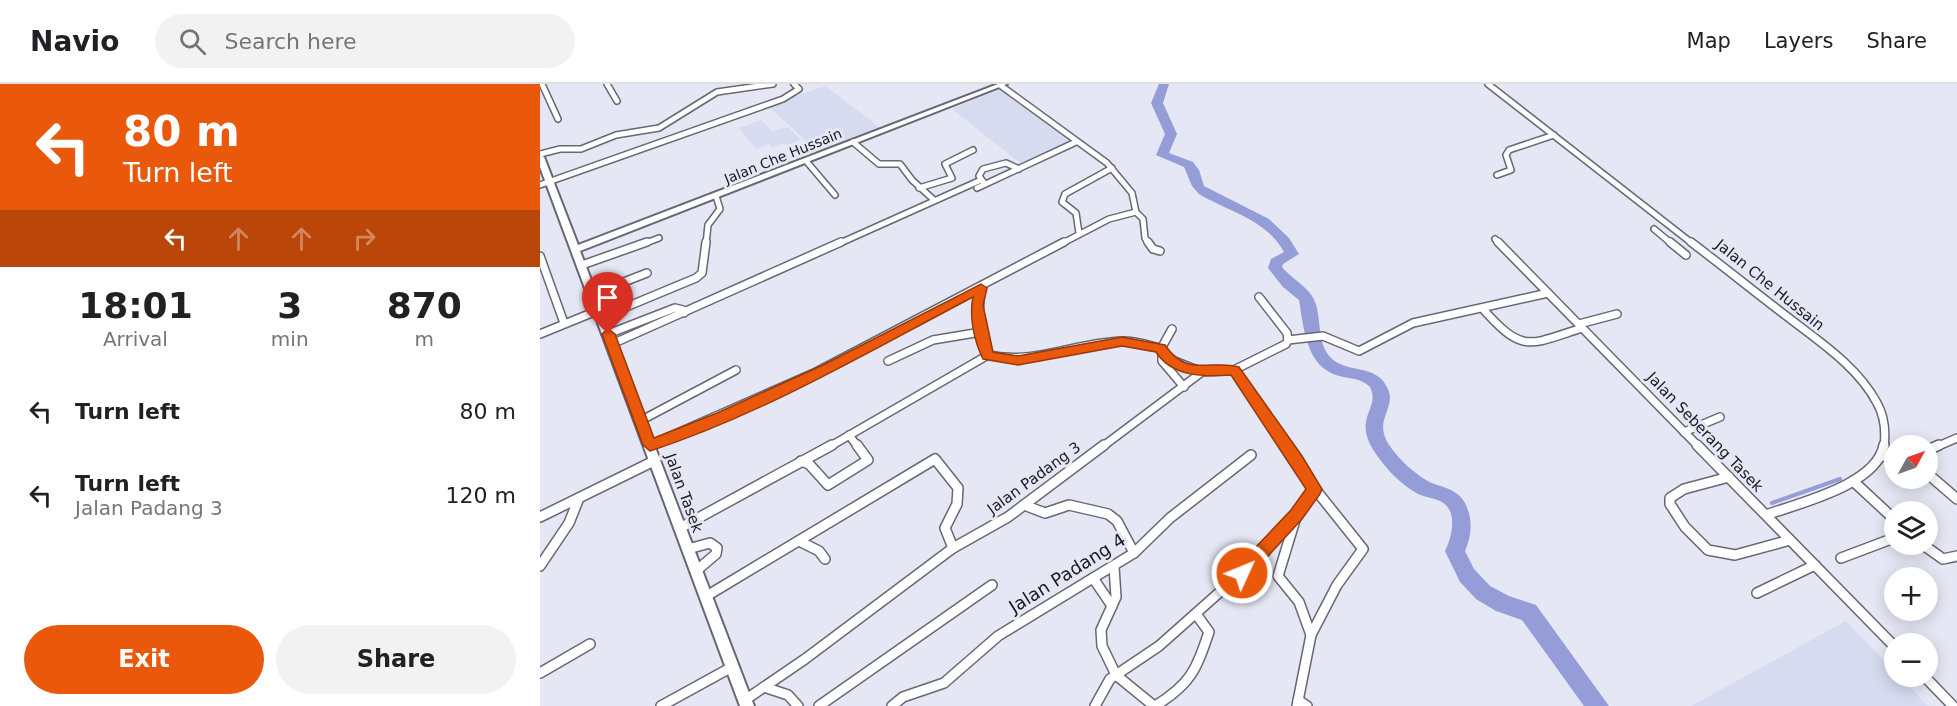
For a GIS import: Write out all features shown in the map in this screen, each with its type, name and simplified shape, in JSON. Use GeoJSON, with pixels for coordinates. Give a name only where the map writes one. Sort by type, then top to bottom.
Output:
{"type":"FeatureCollection","features":[{"type":"Feature","properties":{"kind":"main road"},"geometry":{"type":"LineString","coordinates":[[983,92],[989,84]]}},
{"type":"Feature","properties":{"kind":"main road","name":"Jalan Che Hussain"},"geometry":{"type":"LineString","coordinates":[[576,249],[807,162],[1002,85]]}},
{"type":"Feature","properties":{"kind":"main road","name":"Jalan Tasek"},"geometry":{"type":"LineString","coordinates":[[540,156],[544,183],[576,249],[746,703]]}},
{"type":"Feature","properties":{"kind":"street"},"geometry":{"type":"LineString","coordinates":[[542,84],[558,119]]}},
{"type":"Feature","properties":{"kind":"street"},"geometry":{"type":"LineString","coordinates":[[607,84],[616,101]]}},
{"type":"Feature","properties":{"kind":"street"},"geometry":{"type":"LineString","coordinates":[[540,156],[560,149],[581,149],[616,135],[659,128],[717,92],[773,84]]}},
{"type":"Feature","properties":{"kind":"street"},"geometry":{"type":"LineString","coordinates":[[544,183],[783,99],[796,93],[799,89],[794,84]]}},
{"type":"Feature","properties":{"kind":"street","name":"Jalan Che Hussain"},"geometry":{"type":"LineString","coordinates":[[1488,84],[1672,225],[1853,372],[1870,391],[1881,410],[1886,440],[1882,456]]}},
{"type":"Feature","properties":{"kind":"street"},"geometry":{"type":"LineString","coordinates":[[1002,85],[1112,168],[1121,187],[1135,199],[1136,212],[1143,219],[1145,237],[1153,249],[1160,251]]}},
{"type":"Feature","properties":{"kind":"street"},"geometry":{"type":"LineString","coordinates":[[1497,175],[1511,170],[1506,155],[1509,150],[1554,135]]}},
{"type":"Feature","properties":{"kind":"street"},"geometry":{"type":"LineString","coordinates":[[853,142],[879,164],[900,164],[919,188],[934,200]]}},
{"type":"Feature","properties":{"kind":"street"},"geometry":{"type":"LineString","coordinates":[[610,339],[684,313],[934,200],[973,187],[1076,142]]}},
{"type":"Feature","properties":{"kind":"street"},"geometry":{"type":"LineString","coordinates":[[949,180],[952,177],[945,164],[973,150]]}},
{"type":"Feature","properties":{"kind":"street"},"geometry":{"type":"LineString","coordinates":[[807,162],[835,195]]}},
{"type":"Feature","properties":{"kind":"street"},"geometry":{"type":"LineString","coordinates":[[983,182],[980,172],[994,165],[1012,164],[1019,168]]}},
{"type":"Feature","properties":{"kind":"street"},"geometry":{"type":"LineString","coordinates":[[1079,233],[1076,213],[1062,202],[1065,194],[1112,168]]}},
{"type":"Feature","properties":{"kind":"street"},"geometry":{"type":"LineString","coordinates":[[919,188],[949,180],[973,187]]}},
{"type":"Feature","properties":{"kind":"street"},"geometry":{"type":"LineString","coordinates":[[540,334],[564,323],[601,314],[696,278],[702,273],[708,225],[720,209],[716,196]]}},
{"type":"Feature","properties":{"kind":"street"},"geometry":{"type":"LineString","coordinates":[[650,445],[722,417],[830,367],[981,288],[1079,233],[1109,219],[1136,212]]}},
{"type":"Feature","properties":{"kind":"street"},"geometry":{"type":"LineString","coordinates":[[1672,225],[1654,229],[1686,255]]}},
{"type":"Feature","properties":{"kind":"street"},"geometry":{"type":"LineString","coordinates":[[582,265],[659,238]]}},
{"type":"Feature","properties":{"kind":"street","name":"Jalan Seberang Tasek"},"geometry":{"type":"LineString","coordinates":[[1495,239],[1884,636]]}},
{"type":"Feature","properties":{"kind":"street"},"geometry":{"type":"LineString","coordinates":[[540,259],[564,323]]}},
{"type":"Feature","properties":{"kind":"street"},"geometry":{"type":"LineString","coordinates":[[593,294],[647,273]]}},
{"type":"Feature","properties":{"kind":"street"},"geometry":{"type":"LineString","coordinates":[[981,288],[977,305],[981,332],[988,355]]}},
{"type":"Feature","properties":{"kind":"street"},"geometry":{"type":"LineString","coordinates":[[680,528],[988,355],[1018,361],[1122,341],[1160,348],[1167,358],[1202,372],[1234,370],[1286,344],[1288,340],[1323,336],[1359,351],[1413,323],[1483,309],[1548,292]]}},
{"type":"Feature","properties":{"kind":"street"},"geometry":{"type":"LineString","coordinates":[[1259,297],[1287,333],[1288,340]]}},
{"type":"Feature","properties":{"kind":"street"},"geometry":{"type":"LineString","coordinates":[[610,339],[675,308],[681,309],[684,313]]}},
{"type":"Feature","properties":{"kind":"street"},"geometry":{"type":"LineString","coordinates":[[1483,309],[1502,332],[1520,344],[1529,344],[1617,314]]}},
{"type":"Feature","properties":{"kind":"street"},"geometry":{"type":"LineString","coordinates":[[1172,329],[1160,348],[1160,358],[1164,367],[1184,387]]}},
{"type":"Feature","properties":{"kind":"street"},"geometry":{"type":"LineString","coordinates":[[888,361],[924,341],[944,334],[981,332]]}},
{"type":"Feature","properties":{"kind":"street"},"geometry":{"type":"LineString","coordinates":[[640,421],[736,370]]}},
{"type":"Feature","properties":{"kind":"street"},"geometry":{"type":"LineString","coordinates":[[1234,370],[1315,489],[1363,549],[1337,585],[1311,635],[1300,704]]}},
{"type":"Feature","properties":{"kind":"street","name":"Jalan Padang 3"},"geometry":{"type":"LineString","coordinates":[[746,703],[764,687],[953,548],[1024,505],[1202,372]]}},
{"type":"Feature","properties":{"kind":"street"},"geometry":{"type":"LineString","coordinates":[[1684,432],[1720,417]]}},
{"type":"Feature","properties":{"kind":"street"},"geometry":{"type":"LineString","coordinates":[[801,461],[809,464],[828,485],[868,460],[849,435]]}},
{"type":"Feature","properties":{"kind":"street"},"geometry":{"type":"LineString","coordinates":[[1938,446],[1957,438]]}},
{"type":"Feature","properties":{"kind":"street","name":"Jalan Padang 4"},"geometry":{"type":"LineString","coordinates":[[892,706],[903,697],[944,683],[998,636],[1114,567],[1134,553],[1187,504],[1251,455]]}},
{"type":"Feature","properties":{"kind":"street"},"geometry":{"type":"LineString","coordinates":[[1766,516],[1853,481],[1876,465],[1882,456]]}},
{"type":"Feature","properties":{"kind":"street"},"geometry":{"type":"LineString","coordinates":[[705,597],[935,459],[940,461],[958,488],[959,501],[944,527],[943,535],[953,548]]}},
{"type":"Feature","properties":{"kind":"street"},"geometry":{"type":"LineString","coordinates":[[540,517],[656,460]]}},
{"type":"Feature","properties":{"kind":"street"},"geometry":{"type":"LineString","coordinates":[[1729,477],[1684,489],[1670,498],[1670,504],[1685,527],[1708,550],[1735,555],[1790,540]]}},
{"type":"Feature","properties":{"kind":"street"},"geometry":{"type":"LineString","coordinates":[[1853,481],[1884,510]]}},
{"type":"Feature","properties":{"kind":"street"},"geometry":{"type":"LineString","coordinates":[[1938,483],[1957,499]]}},
{"type":"Feature","properties":{"kind":"street"},"geometry":{"type":"LineString","coordinates":[[1095,706],[1110,679],[1159,646],[1257,560],[1297,515],[1315,489]]}},
{"type":"Feature","properties":{"kind":"street"},"geometry":{"type":"LineString","coordinates":[[540,566],[569,523],[579,498]]}},
{"type":"Feature","properties":{"kind":"street"},"geometry":{"type":"LineString","coordinates":[[1024,505],[1033,511],[1045,513],[1070,505],[1108,514],[1117,521],[1134,553]]}},
{"type":"Feature","properties":{"kind":"street"},"geometry":{"type":"LineString","coordinates":[[1297,515],[1278,576],[1291,588],[1303,606],[1311,635]]}},
{"type":"Feature","properties":{"kind":"street"},"geometry":{"type":"LineString","coordinates":[[799,541],[819,551],[825,558]]}},
{"type":"Feature","properties":{"kind":"street"},"geometry":{"type":"LineString","coordinates":[[1841,558],[1884,542]]}},
{"type":"Feature","properties":{"kind":"street"},"geometry":{"type":"LineString","coordinates":[[688,549],[710,543],[717,548],[716,554],[696,571]]}},
{"type":"Feature","properties":{"kind":"street"},"geometry":{"type":"LineString","coordinates":[[1935,555],[1952,558]]}},
{"type":"Feature","properties":{"kind":"street"},"geometry":{"type":"LineString","coordinates":[[1757,593],[1815,565]]}},
{"type":"Feature","properties":{"kind":"street"},"geometry":{"type":"LineString","coordinates":[[1114,567],[1116,597],[1101,630],[1102,646],[1116,675],[1154,706],[1173,695],[1196,671],[1209,632],[1196,614]]}},
{"type":"Feature","properties":{"kind":"street"},"geometry":{"type":"LineString","coordinates":[[1093,578],[1112,606]]}},
{"type":"Feature","properties":{"kind":"street"},"geometry":{"type":"LineString","coordinates":[[819,706],[992,585]]}},
{"type":"Feature","properties":{"kind":"street"},"geometry":{"type":"LineString","coordinates":[[540,673],[590,644]]}},
{"type":"Feature","properties":{"kind":"street"},"geometry":{"type":"LineString","coordinates":[[661,706],[732,667]]}},
{"type":"Feature","properties":{"kind":"street"},"geometry":{"type":"LineString","coordinates":[[764,687],[784,692],[795,699],[798,706]]}},
{"type":"Feature","properties":{"kind":"street"},"geometry":{"type":"LineString","coordinates":[[1935,687],[1953,706]]}},
{"type":"Feature","properties":{"kind":"shaded area"},"geometry":{"type":"Polygon","coordinates":[[[825,86],[879,127],[817,151],[768,106],[825,86]]]}},
{"type":"Feature","properties":{"kind":"shaded area"},"geometry":{"type":"Polygon","coordinates":[[[1000,88],[1070,140],[1070,143],[1021,164],[952,109],[1000,88]]]}},
{"type":"Feature","properties":{"kind":"shaded area"},"geometry":{"type":"Polygon","coordinates":[[[761,120],[772,131],[788,127],[801,140],[772,147],[768,144],[756,149],[739,128],[761,120]]]}},
{"type":"Feature","properties":{"kind":"shaded area"},"geometry":{"type":"Polygon","coordinates":[[[1846,621],[1884,661],[1884,687],[1910,687],[1928,706],[1691,706],[1846,621]]]}},
{"type":"Feature","properties":{"kind":"waterway"},"geometry":{"type":"LineString","coordinates":[[1164,84],[1157,103],[1171,134],[1162,155],[1189,165],[1198,186],[1203,191],[1265,222],[1285,241],[1292,254],[1276,262],[1275,268],[1288,284],[1306,298],[1315,341],[1324,360],[1332,367],[1365,375],[1376,383],[1382,400],[1374,431],[1381,447],[1397,468],[1412,480],[1430,491],[1445,495],[1457,506],[1462,528],[1455,551],[1467,576],[1483,593],[1493,599],[1529,612],[1598,706]]}},
{"type":"Feature","properties":{"kind":"waterway"},"geometry":{"type":"LineString","coordinates":[[1772,503],[1840,479]]}},
{"type":"Feature","properties":{"kind":"route"},"geometry":{"type":"LineString","coordinates":[[608,334],[650,445],[722,417],[794,381],[830,367],[981,288],[977,305],[981,334],[988,355],[1001,360],[1018,361],[1045,357],[1079,348],[1122,341],[1160,348],[1167,358],[1190,369],[1202,372],[1234,370],[1315,489],[1297,515],[1257,560],[1242,573]]}}]}
